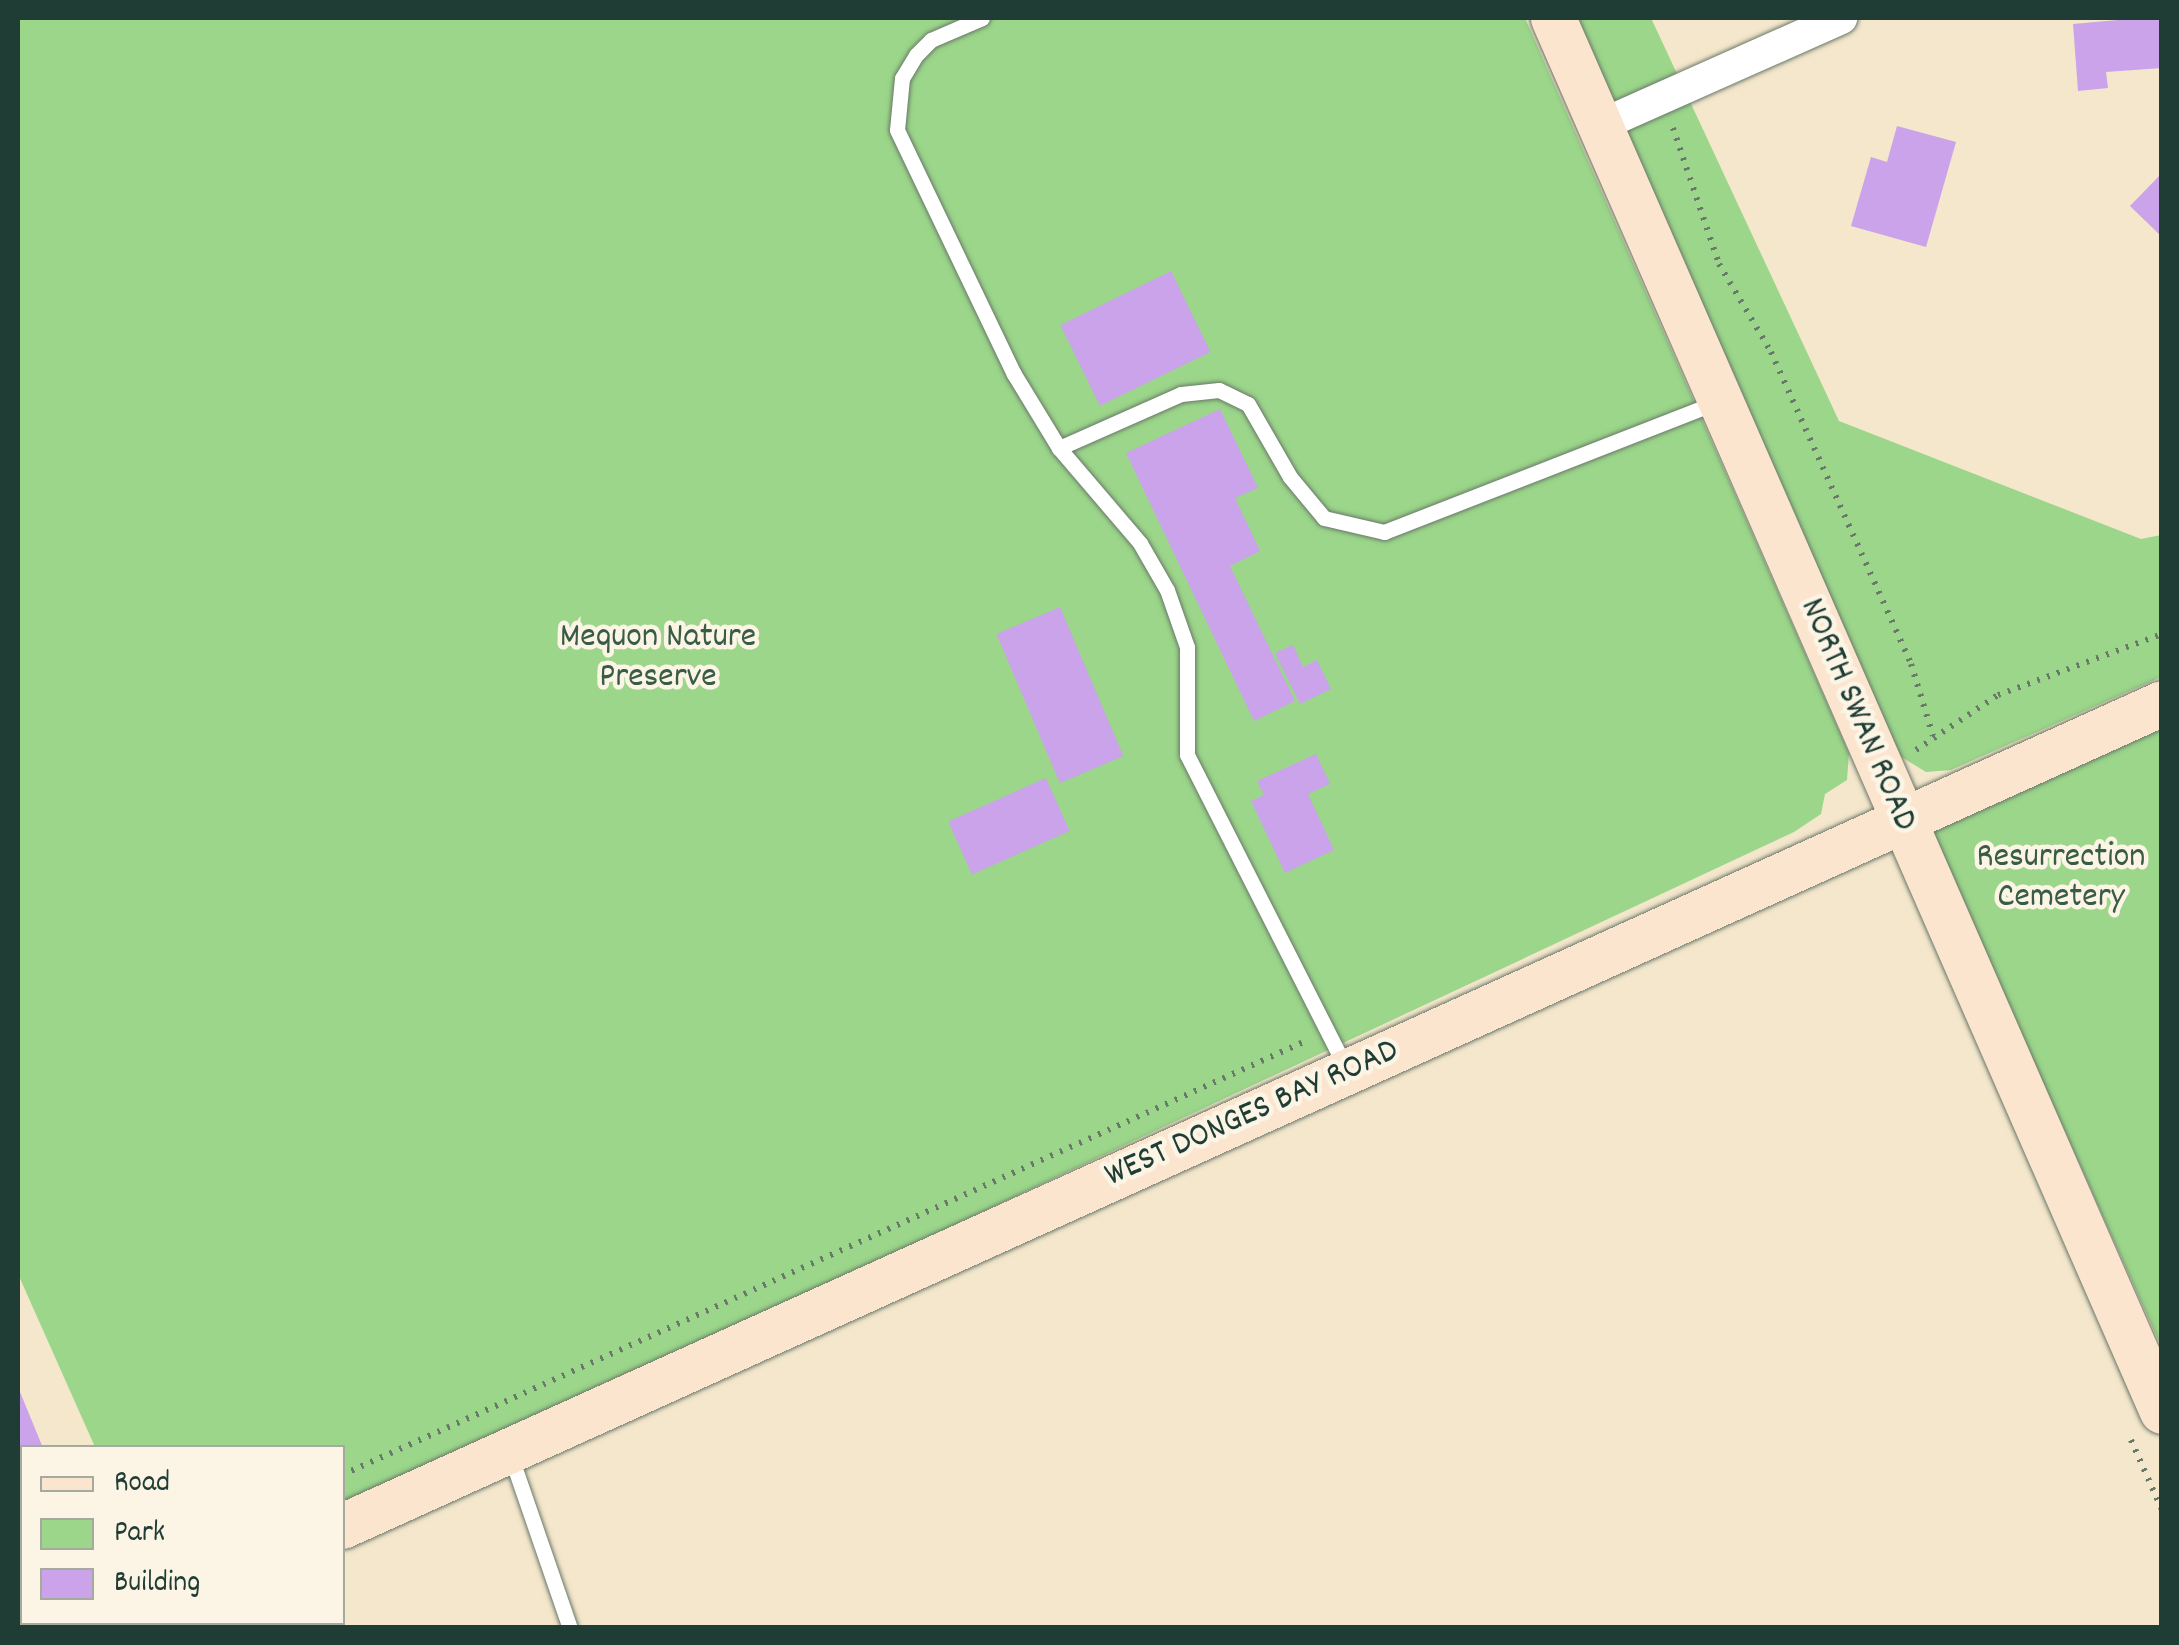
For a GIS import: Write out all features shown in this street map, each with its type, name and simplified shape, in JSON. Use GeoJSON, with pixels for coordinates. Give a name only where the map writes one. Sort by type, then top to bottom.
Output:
{"type":"FeatureCollection","features":[{"type":"Feature","properties":{"kind":"street","name":"NORTH SWAN ROAD"},"geometry":{"type":"LineString","coordinates":[[1553,18],[2162,1412]]}},
{"type":"Feature","properties":{"kind":"street"},"geometry":{"type":"LineString","coordinates":[[1601,125],[1841,18]]}},
{"type":"Feature","properties":{"kind":"street","name":"WEST DONGES BAY ROAD"},"geometry":{"type":"LineString","coordinates":[[345,1525],[1337,1052],[1903,820],[2162,703]]}},
{"type":"Feature","properties":{"kind":"lane"},"geometry":{"type":"LineString","coordinates":[[982,18],[931,40],[916,55],[898,94],[897,130],[1014,374],[1059,448],[1140,544],[1167,590],[1187,646],[1188,755],[1337,1052]]}},
{"type":"Feature","properties":{"kind":"lane"},"geometry":{"type":"LineString","coordinates":[[1059,448],[1181,394],[1219,390],[1248,404],[1290,478],[1324,518],[1384,532],[1720,400]]}},
{"type":"Feature","properties":{"kind":"lane"},"geometry":{"type":"LineString","coordinates":[[508,1450],[570,1628]]}},
{"type":"Feature","properties":{"kind":"path"},"geometry":{"type":"LineString","coordinates":[[1659,97],[1719,264],[1771,352],[1911,664],[1933,736]]}},
{"type":"Feature","properties":{"kind":"path"},"geometry":{"type":"LineString","coordinates":[[1883,774],[1998,694],[2162,634]]}},
{"type":"Feature","properties":{"kind":"path"},"geometry":{"type":"LineString","coordinates":[[345,1474],[1337,1052]]}},
{"type":"Feature","properties":{"kind":"green space","name":"Mequon Nature Preserve"},"geometry":{"type":"Polygon","coordinates":[[[18,18],[1525,18],[1849,753],[1847,780],[1825,794],[1821,814],[1794,832],[345,1510],[345,1445],[94,1445],[18,1274],[18,18]]]}},
{"type":"Feature","properties":{"kind":"green space"},"geometry":{"type":"Polygon","coordinates":[[[1570,18],[1651,18],[1839,421],[2141,539],[2161,535],[2161,677],[1951,770],[1926,772],[1895,753],[1570,18]]]}},
{"type":"Feature","properties":{"kind":"green space","name":"Resurrection Cemetery"},"geometry":{"type":"Polygon","coordinates":[[[2161,718],[2161,1346],[1930,830],[2161,718]]]}},
{"type":"Feature","properties":{"kind":"building"},"geometry":{"type":"Polygon","coordinates":[[[2162,18],[2162,68],[2106,72],[2108,88],[2078,91],[2073,24],[2162,18]]]}},
{"type":"Feature","properties":{"kind":"building"},"geometry":{"type":"Polygon","coordinates":[[[1897,126],[1956,142],[1926,247],[1851,226],[1871,157],[1887,162],[1897,126]]]}},
{"type":"Feature","properties":{"kind":"building"},"geometry":{"type":"Polygon","coordinates":[[[2162,173],[2162,237],[2130,206],[2162,173]]]}},
{"type":"Feature","properties":{"kind":"building"},"geometry":{"type":"Polygon","coordinates":[[[1171,271],[1210,352],[1100,406],[1060,325],[1171,271]]]}},
{"type":"Feature","properties":{"kind":"building"},"geometry":{"type":"Polygon","coordinates":[[[1220,409],[1258,488],[1235,498],[1260,551],[1230,566],[1295,701],[1254,721],[1126,453],[1220,409]]]}},
{"type":"Feature","properties":{"kind":"building"},"geometry":{"type":"Polygon","coordinates":[[[1060,607],[1123,756],[1060,783],[996,634],[1060,607]]]}},
{"type":"Feature","properties":{"kind":"building"},"geometry":{"type":"Polygon","coordinates":[[[1293,645],[1303,667],[1317,660],[1331,689],[1300,704],[1275,653],[1293,645]]]}},
{"type":"Feature","properties":{"kind":"building"},"geometry":{"type":"Polygon","coordinates":[[[1316,754],[1330,784],[1308,794],[1334,850],[1285,873],[1251,801],[1264,795],[1257,781],[1316,754]]]}},
{"type":"Feature","properties":{"kind":"building"},"geometry":{"type":"Polygon","coordinates":[[[1046,778],[1070,831],[972,875],[948,822],[1046,778]]]}},
{"type":"Feature","properties":{"kind":"building"},"geometry":{"type":"Polygon","coordinates":[[[18,1387],[42,1445],[20,1445],[18,1464],[18,1387]]]}}]}
